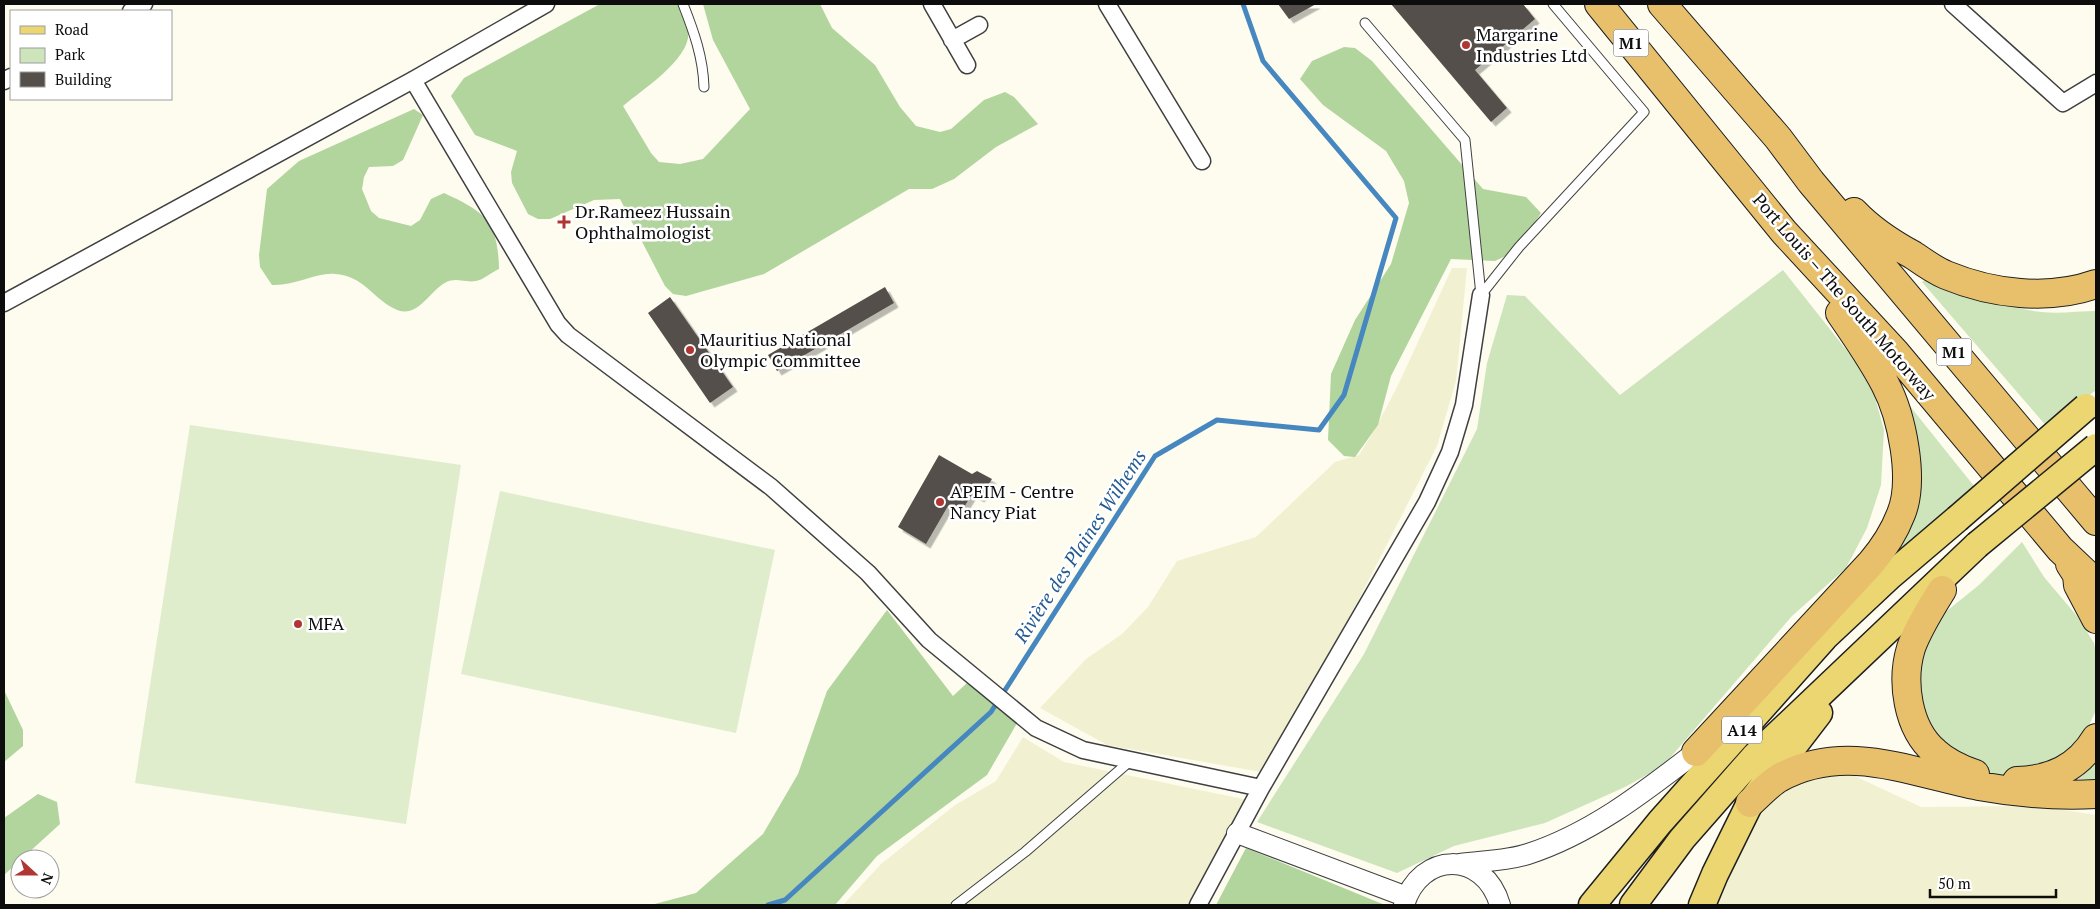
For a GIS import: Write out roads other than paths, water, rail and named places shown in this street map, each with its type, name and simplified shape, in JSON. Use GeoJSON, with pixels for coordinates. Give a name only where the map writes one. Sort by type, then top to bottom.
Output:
{"type":"FeatureCollection","features":[{"type":"Feature","properties":{"kind":"highway","name":"Port Louis – The South Motorway"},"geometry":{"type":"LineString","coordinates":[[1599,4],[1784,232],[1895,352],[2060,549],[2096,583]]}},
{"type":"Feature","properties":{"kind":"highway","name":"M1"},"geometry":{"type":"LineString","coordinates":[[1662,4],[1778,138],[1812,182],[2096,522]]}},
{"type":"Feature","properties":{"kind":"highway"},"geometry":{"type":"LineString","coordinates":[[1778,138],[1810,164],[1866,225],[1892,244],[1945,274],[1992,290],[2040,294],[2096,284]]}},
{"type":"Feature","properties":{"kind":"highway"},"geometry":{"type":"LineString","coordinates":[[1696,752],[1884,548],[1902,513],[1908,481],[1902,431],[1886,386],[1860,341],[1784,232]]}},
{"type":"Feature","properties":{"kind":"highway"},"geometry":{"type":"LineString","coordinates":[[1911,301],[1944,329],[2026,430],[2096,506]]}},
{"type":"Feature","properties":{"kind":"highway"},"geometry":{"type":"LineString","coordinates":[[2060,549],[2076,575],[2078,585],[2096,619]]}},
{"type":"Feature","properties":{"kind":"highway"},"geometry":{"type":"LineString","coordinates":[[1942,590],[1912,647],[1907,668],[1909,703],[1914,720],[1920,735],[1934,751],[1950,763],[1974,774],[2017,781],[2036,780],[2050,778],[2062,771],[2080,757],[2096,738]]}},
{"type":"Feature","properties":{"kind":"highway"},"geometry":{"type":"LineString","coordinates":[[1750,803],[1778,779],[1803,767],[1828,761],[1865,761],[1911,769],[1979,786],[2059,795],[2096,794]]}},
{"type":"Feature","properties":{"kind":"main road","name":"A14"},"geometry":{"type":"LineString","coordinates":[[1592,905],[1660,822],[1824,638],[1890,576],[2091,403]]}},
{"type":"Feature","properties":{"kind":"main road","name":"A14"},"geometry":{"type":"LineString","coordinates":[[1633,905],[1682,839],[1754,757],[1827,687],[2096,447]]}},
{"type":"Feature","properties":{"kind":"main road"},"geometry":{"type":"LineString","coordinates":[[1702,905],[1719,865],[1750,803],[1824,706],[1980,550],[2057,498],[2096,465]]}},
{"type":"Feature","properties":{"kind":"main road"},"geometry":{"type":"LineString","coordinates":[[1827,687],[1908,622]]}},
{"type":"Feature","properties":{"kind":"main road"},"geometry":{"type":"LineString","coordinates":[[1696,752],[1824,638]]}},
{"type":"Feature","properties":{"kind":"street"},"geometry":{"type":"LineString","coordinates":[[132,10],[144,4]]}},
{"type":"Feature","properties":{"kind":"street"},"geometry":{"type":"LineString","coordinates":[[5,299],[412,80],[546,4]]}},
{"type":"Feature","properties":{"kind":"street"},"geometry":{"type":"LineString","coordinates":[[932,4],[967,65]]}},
{"type":"Feature","properties":{"kind":"street"},"geometry":{"type":"LineString","coordinates":[[1107,4],[1202,161]]}},
{"type":"Feature","properties":{"kind":"street"},"geometry":{"type":"LineString","coordinates":[[1953,4],[2063,102],[2096,83]]}},
{"type":"Feature","properties":{"kind":"street"},"geometry":{"type":"LineString","coordinates":[[952,40],[979,24]]}},
{"type":"Feature","properties":{"kind":"street"},"geometry":{"type":"LineString","coordinates":[[412,80],[551,315],[568,335],[771,487],[868,573],[929,640],[978,681],[1036,728],[1083,750],[1261,788]]}},
{"type":"Feature","properties":{"kind":"street"},"geometry":{"type":"LineString","coordinates":[[1198,905],[1261,788],[1427,502],[1450,452],[1464,405],[1481,295]]}},
{"type":"Feature","properties":{"kind":"street"},"geometry":{"type":"LineString","coordinates":[[1237,833],[1406,901],[1417,879],[1430,869],[1445,864],[1460,864],[1526,855],[1600,821],[1642,794],[1696,752]]}},
{"type":"Feature","properties":{"kind":"street"},"geometry":{"type":"LineString","coordinates":[[1460,864],[1475,869],[1488,879],[1496,892],[1500,905]]}},
{"type":"Feature","properties":{"kind":"lane"},"geometry":{"type":"LineString","coordinates":[[683,4],[696,36],[703,67],[704,87]]}},
{"type":"Feature","properties":{"kind":"lane"},"geometry":{"type":"LineString","coordinates":[[1481,295],[1519,247],[1644,112],[1553,4]]}},
{"type":"Feature","properties":{"kind":"lane"},"geometry":{"type":"LineString","coordinates":[[1365,23],[1465,140],[1481,295]]}},
{"type":"Feature","properties":{"kind":"lane"},"geometry":{"type":"LineString","coordinates":[[956,905],[1025,852],[1130,760]]}},
{"type":"Feature","properties":{"kind":"waterway","name":"Rivière des Plaines Wilhems"},"geometry":{"type":"LineString","coordinates":[[768,905],[785,900],[991,712],[1155,456],[1217,420],[1319,430],[1344,395],[1396,218],[1263,61],[1243,4]]}},
{"type":"Feature","properties":{"kind":"place","name":"Margarine Industries Ltd"},"geometry":{"type":"Point","coordinates":[1466,45]}},
{"type":"Feature","properties":{"kind":"place","name":"Dr.Rameez Hussain Ophthalmologist"},"geometry":{"type":"Point","coordinates":[564,222]}},
{"type":"Feature","properties":{"kind":"place","name":"Mauritius National Olympic Committee"},"geometry":{"type":"Point","coordinates":[690,350]}},
{"type":"Feature","properties":{"kind":"place","name":"APEIM - Centre Nancy Piat"},"geometry":{"type":"Point","coordinates":[940,502]}},
{"type":"Feature","properties":{"kind":"place","name":"MFA"},"geometry":{"type":"Point","coordinates":[298,624]}}]}
